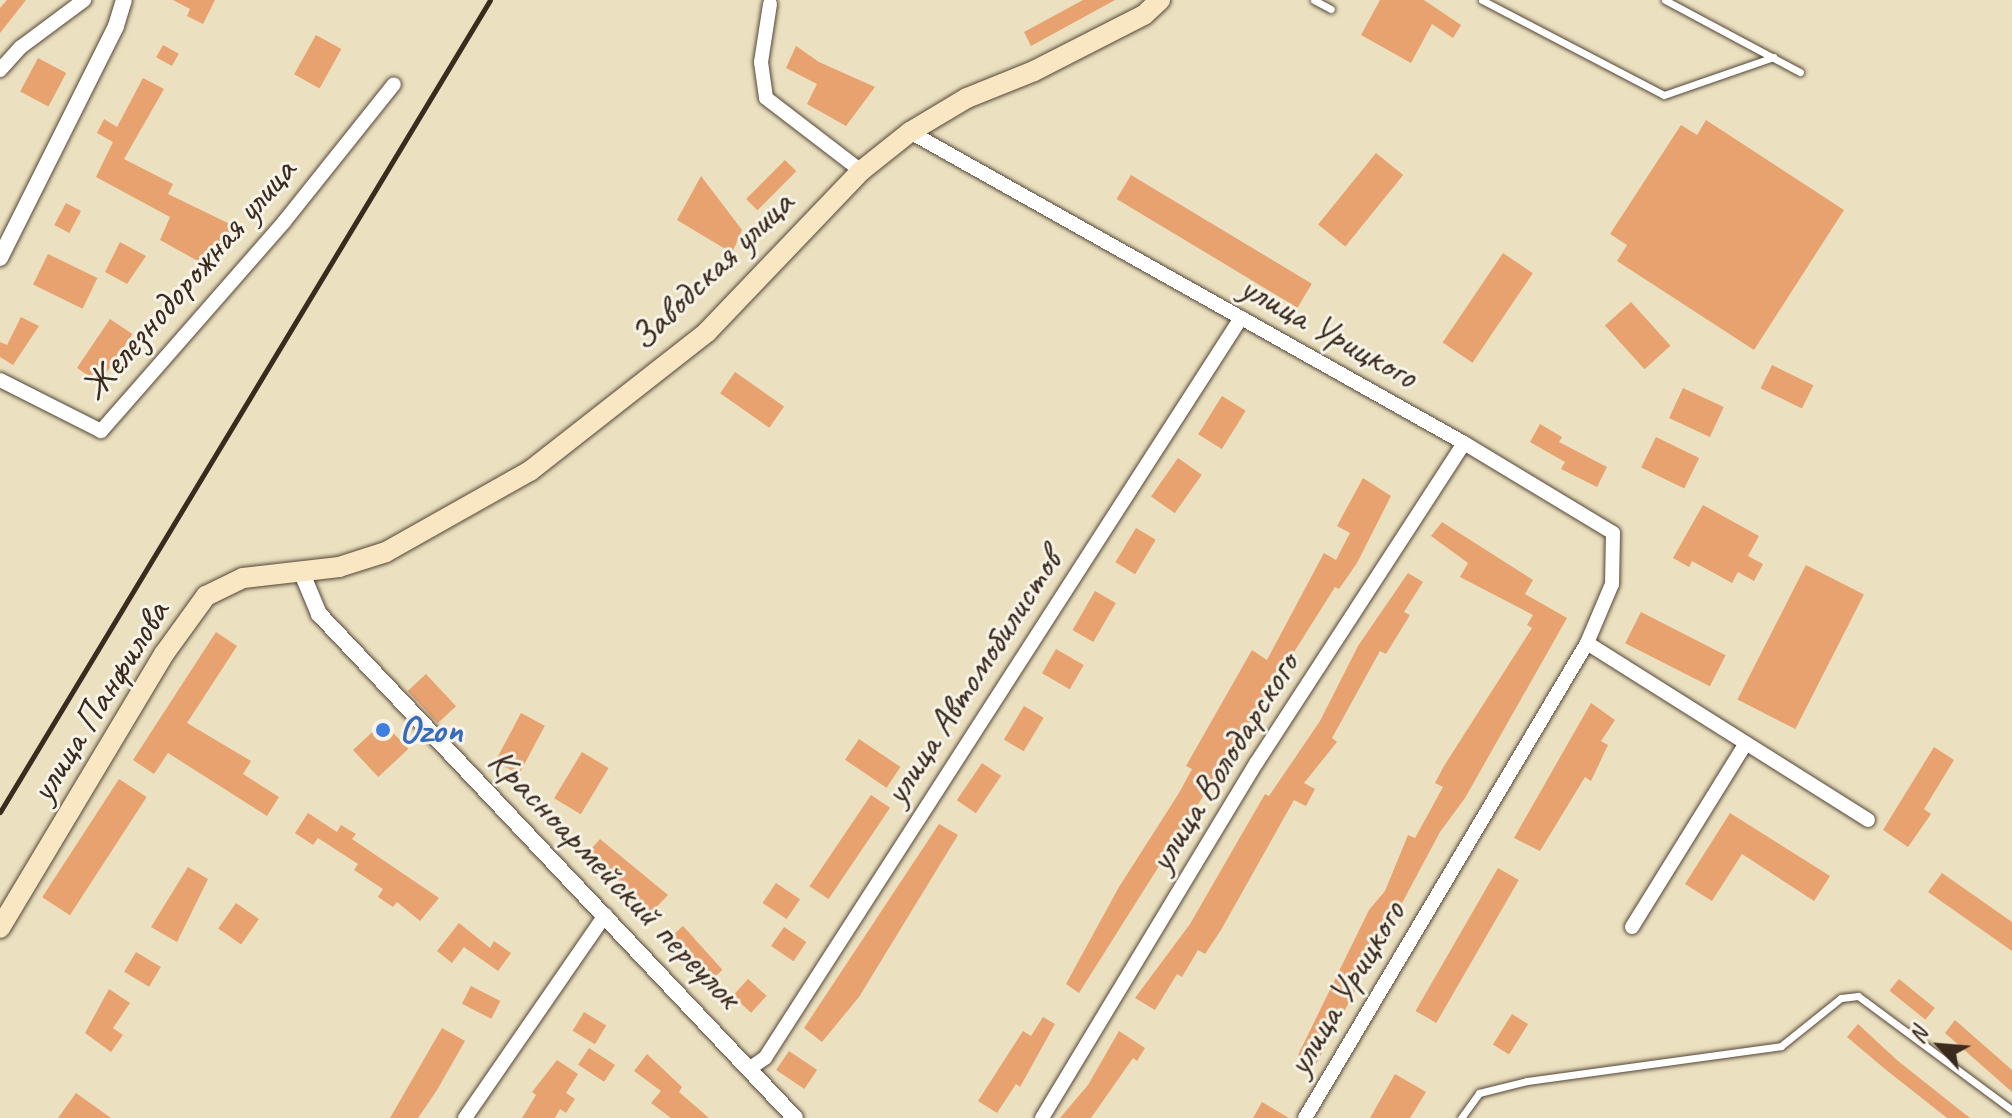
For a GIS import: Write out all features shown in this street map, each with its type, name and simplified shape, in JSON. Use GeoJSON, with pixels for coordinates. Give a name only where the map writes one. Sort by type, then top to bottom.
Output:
{"type":"FeatureCollection","features":[{"type":"Feature","properties":{"kind":"main road","name":"Заводская улица"},"geometry":{"type":"LineString","coordinates":[[301,571],[339,567],[386,552],[530,471],[707,332],[861,171],[910,132],[967,98],[1034,71],[1144,15],[1160,0]]}},
{"type":"Feature","properties":{"kind":"main road","name":"улица Панфилова"},"geometry":{"type":"LineString","coordinates":[[0,928],[164,654],[206,596],[243,578],[301,571]]}},
{"type":"Feature","properties":{"kind":"street"},"geometry":{"type":"LineString","coordinates":[[0,70],[21,47],[84,0]]}},
{"type":"Feature","properties":{"kind":"street"},"geometry":{"type":"LineString","coordinates":[[0,258],[116,26],[124,0]]}},
{"type":"Feature","properties":{"kind":"street"},"geometry":{"type":"LineString","coordinates":[[770,4],[761,62],[766,98],[861,171]]}},
{"type":"Feature","properties":{"kind":"street","name":"Железнодорожная улица"},"geometry":{"type":"LineString","coordinates":[[0,380],[101,431],[284,222],[394,84]]}},
{"type":"Feature","properties":{"kind":"street","name":"улица Урицкого"},"geometry":{"type":"LineString","coordinates":[[910,132],[1464,443],[1613,533],[1612,584],[1587,643],[1305,1118]]}},
{"type":"Feature","properties":{"kind":"street","name":"улица Автомобилистов"},"geometry":{"type":"LineString","coordinates":[[752,1067],[765,1058],[1241,318]]}},
{"type":"Feature","properties":{"kind":"street","name":"улица Володарского"},"geometry":{"type":"LineString","coordinates":[[1042,1118],[1257,762],[1464,443]]}},
{"type":"Feature","properties":{"kind":"street","name":"Красноармейский переулок"},"geometry":{"type":"LineString","coordinates":[[301,571],[319,614],[752,1067],[795,1118]]}},
{"type":"Feature","properties":{"kind":"street"},"geometry":{"type":"LineString","coordinates":[[1587,643],[1868,820]]}},
{"type":"Feature","properties":{"kind":"street"},"geometry":{"type":"LineString","coordinates":[[1632,927],[1746,743]]}},
{"type":"Feature","properties":{"kind":"street"},"geometry":{"type":"LineString","coordinates":[[465,1118],[605,915]]}},
{"type":"Feature","properties":{"kind":"lane"},"geometry":{"type":"LineString","coordinates":[[1482,0],[1664,95],[1774,57]]}},
{"type":"Feature","properties":{"kind":"lane"},"geometry":{"type":"LineString","coordinates":[[1665,0],[1800,72]]}},
{"type":"Feature","properties":{"kind":"lane"},"geometry":{"type":"LineString","coordinates":[[1320,1],[1331,9]]}},
{"type":"Feature","properties":{"kind":"lane"},"geometry":{"type":"LineString","coordinates":[[1461,1118],[1479,1093],[1527,1081],[1781,1046],[1841,998],[1858,996],[2012,1110]]}},
{"type":"Feature","properties":{"kind":"building"},"geometry":{"type":"Polygon","coordinates":[[[7,0],[26,0],[0,33],[0,8],[7,0]]]}},
{"type":"Feature","properties":{"kind":"building"},"geometry":{"type":"Polygon","coordinates":[[[173,0],[215,0],[203,24],[187,16],[190,9],[173,0]]]}},
{"type":"Feature","properties":{"kind":"building"},"geometry":{"type":"Polygon","coordinates":[[[1083,0],[1115,0],[1031,46],[1024,32],[1083,0]]]}},
{"type":"Feature","properties":{"kind":"building"},"geometry":{"type":"Polygon","coordinates":[[[1380,0],[1424,0],[1461,25],[1453,38],[1432,24],[1411,63],[1361,35],[1380,0]]]}},
{"type":"Feature","properties":{"kind":"building"},"geometry":{"type":"Polygon","coordinates":[[[316,35],[341,49],[320,88],[294,74],[316,35]]]}},
{"type":"Feature","properties":{"kind":"building"},"geometry":{"type":"Polygon","coordinates":[[[163,45],[179,54],[172,66],[156,57],[163,45]]]}},
{"type":"Feature","properties":{"kind":"building"},"geometry":{"type":"Polygon","coordinates":[[[796,46],[819,62],[875,87],[846,126],[807,104],[817,84],[786,68],[796,46]]]}},
{"type":"Feature","properties":{"kind":"building"},"geometry":{"type":"Polygon","coordinates":[[[38,58],[66,73],[48,107],[20,92],[38,58]]]}},
{"type":"Feature","properties":{"kind":"building"},"geometry":{"type":"Polygon","coordinates":[[[143,78],[164,89],[124,159],[173,184],[168,194],[234,226],[214,270],[160,240],[170,217],[96,177],[113,142],[97,133],[104,119],[117,127],[143,78]]]}},
{"type":"Feature","properties":{"kind":"building"},"geometry":{"type":"Polygon","coordinates":[[[1706,120],[1844,210],[1754,350],[1617,261],[1627,245],[1610,234],[1681,125],[1697,135],[1706,120]]]}},
{"type":"Feature","properties":{"kind":"building"},"geometry":{"type":"Polygon","coordinates":[[[1376,153],[1403,175],[1345,247],[1318,224],[1376,153]]]}},
{"type":"Feature","properties":{"kind":"building"},"geometry":{"type":"Polygon","coordinates":[[[785,160],[796,171],[757,210],[746,199],[785,160]]]}},
{"type":"Feature","properties":{"kind":"building"},"geometry":{"type":"Polygon","coordinates":[[[1131,175],[1312,284],[1297,308],[1117,199],[1131,175]]]}},
{"type":"Feature","properties":{"kind":"building"},"geometry":{"type":"Polygon","coordinates":[[[701,176],[742,230],[732,253],[677,220],[701,176]]]}},
{"type":"Feature","properties":{"kind":"building"},"geometry":{"type":"Polygon","coordinates":[[[66,203],[81,211],[69,233],[54,225],[66,203]]]}},
{"type":"Feature","properties":{"kind":"building"},"geometry":{"type":"Polygon","coordinates":[[[120,242],[146,256],[127,284],[105,272],[120,242]]]}},
{"type":"Feature","properties":{"kind":"building"},"geometry":{"type":"Polygon","coordinates":[[[1503,253],[1533,273],[1472,363],[1443,343],[1503,253]]]}},
{"type":"Feature","properties":{"kind":"building"},"geometry":{"type":"Polygon","coordinates":[[[48,254],[97,278],[83,309],[33,285],[48,254]]]}},
{"type":"Feature","properties":{"kind":"building"},"geometry":{"type":"Polygon","coordinates":[[[1631,302],[1670,346],[1644,369],[1605,325],[1631,302]]]}},
{"type":"Feature","properties":{"kind":"building"},"geometry":{"type":"Polygon","coordinates":[[[21,317],[39,326],[13,365],[0,357],[0,342],[7,345],[21,317]]]}},
{"type":"Feature","properties":{"kind":"building"},"geometry":{"type":"Polygon","coordinates":[[[110,319],[132,334],[99,383],[77,368],[110,319]]]}},
{"type":"Feature","properties":{"kind":"building"},"geometry":{"type":"Polygon","coordinates":[[[1772,365],[1813,385],[1802,409],[1761,388],[1772,365]]]}},
{"type":"Feature","properties":{"kind":"building"},"geometry":{"type":"Polygon","coordinates":[[[735,372],[784,406],[769,428],[720,393],[735,372]]]}},
{"type":"Feature","properties":{"kind":"building"},"geometry":{"type":"Polygon","coordinates":[[[1683,388],[1724,407],[1710,437],[1669,418],[1683,388]]]}},
{"type":"Feature","properties":{"kind":"building"},"geometry":{"type":"Polygon","coordinates":[[[1222,396],[1246,411],[1222,449],[1198,434],[1222,396]]]}},
{"type":"Feature","properties":{"kind":"building"},"geometry":{"type":"Polygon","coordinates":[[[1540,424],[1562,437],[1559,442],[1607,467],[1597,487],[1561,469],[1565,462],[1530,442],[1540,424]]]}},
{"type":"Feature","properties":{"kind":"building"},"geometry":{"type":"Polygon","coordinates":[[[1656,437],[1699,458],[1684,489],[1641,468],[1656,437]]]}},
{"type":"Feature","properties":{"kind":"building"},"geometry":{"type":"Polygon","coordinates":[[[1178,458],[1202,475],[1175,513],[1151,497],[1178,458]]]}},
{"type":"Feature","properties":{"kind":"building"},"geometry":{"type":"Polygon","coordinates":[[[1363,478],[1391,496],[1357,563],[1339,589],[1335,587],[1079,993],[1066,984],[1119,887],[1179,793],[1192,769],[1186,766],[1252,650],[1267,660],[1324,553],[1336,560],[1350,533],[1337,526],[1363,478]]]}},
{"type":"Feature","properties":{"kind":"building"},"geometry":{"type":"Polygon","coordinates":[[[1703,505],[1759,536],[1748,556],[1763,564],[1754,581],[1738,572],[1732,583],[1692,561],[1689,567],[1673,558],[1703,505]]]}},
{"type":"Feature","properties":{"kind":"building"},"geometry":{"type":"Polygon","coordinates":[[[1442,522],[1533,580],[1525,594],[1567,618],[1465,798],[1440,832],[1316,1064],[1298,1055],[1369,910],[1385,891],[1408,835],[1415,838],[1443,787],[1435,783],[1444,766],[1532,628],[1527,625],[1533,615],[1460,577],[1468,563],[1431,536],[1442,522]]]}},
{"type":"Feature","properties":{"kind":"building"},"geometry":{"type":"Polygon","coordinates":[[[1136,528],[1156,540],[1135,574],[1115,562],[1136,528]]]}},
{"type":"Feature","properties":{"kind":"building"},"geometry":{"type":"Polygon","coordinates":[[[1806,565],[1864,595],[1795,729],[1737,700],[1806,565]]]}},
{"type":"Feature","properties":{"kind":"building"},"geometry":{"type":"Polygon","coordinates":[[[1408,573],[1423,582],[1404,612],[1410,615],[1386,654],[1380,651],[1332,738],[1337,742],[1304,783],[1315,789],[1306,806],[1294,800],[1205,954],[1198,950],[1182,977],[1177,974],[1155,1010],[1135,998],[1190,924],[1265,794],[1269,796],[1320,721],[1358,646],[1408,573]]]}},
{"type":"Feature","properties":{"kind":"building"},"geometry":{"type":"Polygon","coordinates":[[[1095,591],[1116,603],[1093,642],[1072,630],[1095,591]]]}},
{"type":"Feature","properties":{"kind":"building"},"geometry":{"type":"Polygon","coordinates":[[[1641,612],[1726,655],[1710,686],[1625,643],[1641,612]]]}},
{"type":"Feature","properties":{"kind":"building"},"geometry":{"type":"Polygon","coordinates":[[[216,632],[237,646],[187,723],[251,761],[243,774],[279,797],[267,816],[168,753],[154,774],[133,760],[216,632]]]}},
{"type":"Feature","properties":{"kind":"building"},"geometry":{"type":"Polygon","coordinates":[[[1056,649],[1084,665],[1070,689],[1042,673],[1056,649]]]}},
{"type":"Feature","properties":{"kind":"building"},"geometry":{"type":"Polygon","coordinates":[[[426,674],[456,706],[438,723],[408,691],[426,674]]]}},
{"type":"Feature","properties":{"kind":"building"},"geometry":{"type":"Polygon","coordinates":[[[1591,703],[1615,720],[1601,741],[1608,745],[1591,781],[1585,777],[1540,851],[1514,838],[1591,703]]]}},
{"type":"Feature","properties":{"kind":"building"},"geometry":{"type":"Polygon","coordinates":[[[1024,706],[1044,718],[1024,751],[1004,739],[1024,706]]]}},
{"type":"Feature","properties":{"kind":"building"},"geometry":{"type":"Polygon","coordinates":[[[521,713],[545,726],[519,774],[495,762],[521,713]]]}},
{"type":"Feature","properties":{"kind":"building"},"geometry":{"type":"Polygon","coordinates":[[[383,722],[408,749],[378,777],[353,750],[383,722]]]}},
{"type":"Feature","properties":{"kind":"building"},"geometry":{"type":"Polygon","coordinates":[[[859,739],[900,767],[886,788],[845,760],[859,739]]]}},
{"type":"Feature","properties":{"kind":"building"},"geometry":{"type":"Polygon","coordinates":[[[1934,747],[1954,760],[1924,809],[1931,814],[1908,847],[1883,830],[1934,747]]]}},
{"type":"Feature","properties":{"kind":"building"},"geometry":{"type":"Polygon","coordinates":[[[582,752],[609,768],[581,814],[554,798],[582,752]]]}},
{"type":"Feature","properties":{"kind":"building"},"geometry":{"type":"Polygon","coordinates":[[[982,763],[1001,776],[976,813],[957,800],[982,763]]]}},
{"type":"Feature","properties":{"kind":"building"},"geometry":{"type":"Polygon","coordinates":[[[119,779],[147,797],[70,915],[42,897],[119,779]]]}},
{"type":"Feature","properties":{"kind":"building"},"geometry":{"type":"Polygon","coordinates":[[[871,795],[890,808],[829,899],[809,886],[871,795]]]}},
{"type":"Feature","properties":{"kind":"building"},"geometry":{"type":"Polygon","coordinates":[[[308,813],[337,832],[341,825],[356,834],[352,839],[439,898],[420,921],[397,902],[393,907],[378,897],[383,889],[354,870],[358,864],[318,838],[313,845],[295,833],[308,813]]]}},
{"type":"Feature","properties":{"kind":"building"},"geometry":{"type":"Polygon","coordinates":[[[1730,813],[1830,876],[1814,901],[1742,854],[1712,901],[1685,884],[1730,813]]]}},
{"type":"Feature","properties":{"kind":"building"},"geometry":{"type":"Polygon","coordinates":[[[939,824],[958,835],[859,997],[822,1042],[804,1028],[939,824]]]}},
{"type":"Feature","properties":{"kind":"building"},"geometry":{"type":"Polygon","coordinates":[[[600,839],[668,895],[647,917],[585,856],[600,839]]]}},
{"type":"Feature","properties":{"kind":"building"},"geometry":{"type":"Polygon","coordinates":[[[188,867],[208,879],[177,942],[151,927],[188,867]]]}},
{"type":"Feature","properties":{"kind":"building"},"geometry":{"type":"Polygon","coordinates":[[[1498,868],[1519,880],[1436,1023],[1416,1011],[1498,868]]]}},
{"type":"Feature","properties":{"kind":"building"},"geometry":{"type":"Polygon","coordinates":[[[1942,873],[2012,922],[2012,951],[1928,892],[1942,873]]]}},
{"type":"Feature","properties":{"kind":"building"},"geometry":{"type":"Polygon","coordinates":[[[776,883],[800,899],[787,919],[763,903],[776,883]]]}},
{"type":"Feature","properties":{"kind":"building"},"geometry":{"type":"Polygon","coordinates":[[[236,903],[259,919],[241,944],[218,928],[236,903]]]}},
{"type":"Feature","properties":{"kind":"building"},"geometry":{"type":"Polygon","coordinates":[[[459,923],[490,948],[494,941],[511,953],[498,971],[464,947],[452,963],[437,951],[459,923]]]}},
{"type":"Feature","properties":{"kind":"building"},"geometry":{"type":"Polygon","coordinates":[[[683,926],[722,970],[705,986],[665,942],[683,926]]]}},
{"type":"Feature","properties":{"kind":"building"},"geometry":{"type":"Polygon","coordinates":[[[784,927],[806,942],[794,961],[771,946],[784,927]]]}},
{"type":"Feature","properties":{"kind":"building"},"geometry":{"type":"Polygon","coordinates":[[[136,952],[161,967],[149,987],[124,972],[136,952]]]}},
{"type":"Feature","properties":{"kind":"building"},"geometry":{"type":"Polygon","coordinates":[[[748,979],[767,996],[751,1013],[733,996],[748,979]]]}},
{"type":"Feature","properties":{"kind":"building"},"geometry":{"type":"Polygon","coordinates":[[[1899,979],[1935,1008],[1925,1020],[1890,991],[1899,979]]]}},
{"type":"Feature","properties":{"kind":"building"},"geometry":{"type":"Polygon","coordinates":[[[471,986],[500,1001],[491,1019],[462,1004],[471,986]]]}},
{"type":"Feature","properties":{"kind":"building"},"geometry":{"type":"Polygon","coordinates":[[[109,989],[130,1003],[113,1028],[123,1035],[111,1052],[85,1033],[109,989]]]}},
{"type":"Feature","properties":{"kind":"building"},"geometry":{"type":"Polygon","coordinates":[[[584,1012],[606,1025],[595,1044],[573,1031],[584,1012]]]}},
{"type":"Feature","properties":{"kind":"building"},"geometry":{"type":"Polygon","coordinates":[[[1512,1014],[1528,1024],[1509,1055],[1493,1045],[1512,1014]]]}},
{"type":"Feature","properties":{"kind":"building"},"geometry":{"type":"Polygon","coordinates":[[[1043,1017],[1055,1024],[1020,1087],[1016,1084],[997,1113],[978,1101],[1023,1031],[1031,1036],[1043,1017]]]}},
{"type":"Feature","properties":{"kind":"building"},"geometry":{"type":"Polygon","coordinates":[[[1955,1020],[2012,1070],[2012,1092],[1945,1033],[1955,1020]]]}},
{"type":"Feature","properties":{"kind":"building"},"geometry":{"type":"Polygon","coordinates":[[[1858,1024],[1898,1061],[1970,1118],[1947,1118],[1885,1069],[1847,1037],[1858,1024]]]}},
{"type":"Feature","properties":{"kind":"building"},"geometry":{"type":"Polygon","coordinates":[[[442,1028],[465,1041],[437,1090],[418,1118],[390,1118],[442,1028]]]}},
{"type":"Feature","properties":{"kind":"building"},"geometry":{"type":"Polygon","coordinates":[[[1119,1031],[1145,1048],[1137,1061],[1133,1058],[1091,1118],[1060,1118],[1088,1085],[1119,1031]]]}},
{"type":"Feature","properties":{"kind":"building"},"geometry":{"type":"Polygon","coordinates":[[[589,1048],[615,1065],[604,1082],[578,1065],[589,1048]]]}},
{"type":"Feature","properties":{"kind":"building"},"geometry":{"type":"Polygon","coordinates":[[[789,1051],[817,1070],[804,1089],[776,1070],[789,1051]]]}},
{"type":"Feature","properties":{"kind":"building"},"geometry":{"type":"Polygon","coordinates":[[[647,1054],[682,1087],[679,1092],[709,1118],[671,1118],[651,1103],[661,1091],[634,1071],[647,1054]]]}},
{"type":"Feature","properties":{"kind":"building"},"geometry":{"type":"Polygon","coordinates":[[[557,1060],[578,1074],[566,1093],[575,1099],[566,1113],[560,1109],[555,1118],[522,1118],[536,1095],[532,1092],[557,1060]]]}},
{"type":"Feature","properties":{"kind":"building"},"geometry":{"type":"Polygon","coordinates":[[[1395,1074],[1426,1092],[1410,1118],[1370,1118],[1395,1074]]]}},
{"type":"Feature","properties":{"kind":"building"},"geometry":{"type":"Polygon","coordinates":[[[76,1093],[111,1118],[58,1118],[76,1093]]]}},
{"type":"Feature","properties":{"kind":"building"},"geometry":{"type":"Polygon","coordinates":[[[1262,1102],[1289,1118],[1253,1118],[1262,1102]]]}},
{"type":"Feature","properties":{"kind":"railway"},"geometry":{"type":"LineString","coordinates":[[0,812],[490,0]]}},
{"type":"Feature","properties":{"kind":"place","name":"Ozon"},"geometry":{"type":"Point","coordinates":[383,730]}}]}
